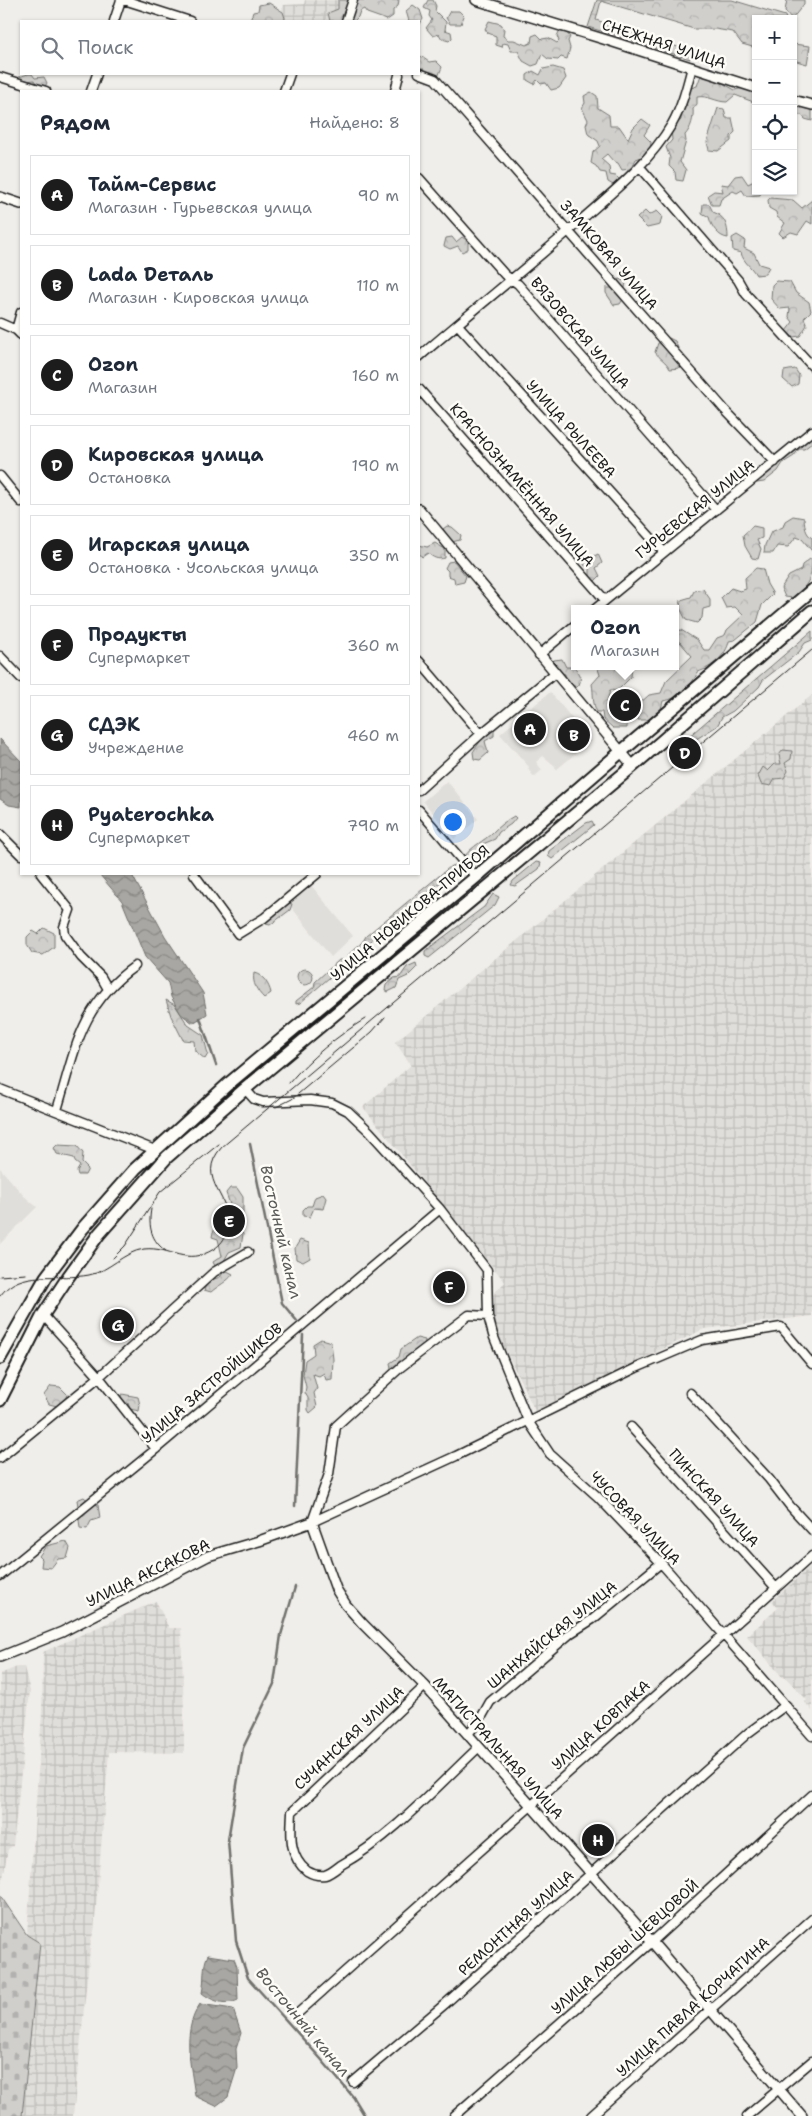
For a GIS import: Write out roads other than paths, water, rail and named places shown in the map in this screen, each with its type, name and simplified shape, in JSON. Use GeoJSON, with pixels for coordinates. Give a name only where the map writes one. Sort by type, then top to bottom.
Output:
{"type":"FeatureCollection","features":[{"type":"Feature","properties":{"kind":"main road","name":"УЛИЦА НОВИКОВА-ПРИБОЯ"},"geometry":{"type":"LineString","coordinates":[[0,1358],[46,1277],[83,1228],[114,1192],[155,1150],[226,1085],[476,877],[812,590]]}},
{"type":"Feature","properties":{"kind":"main road","name":"УЛИЦА НОВИКОВА-ПРИБОЯ"},"geometry":{"type":"LineString","coordinates":[[0,1400],[43,1315],[68,1277],[99,1234],[167,1157],[245,1089],[633,766],[812,611]]}},
{"type":"Feature","properties":{"kind":"street"},"geometry":{"type":"LineString","coordinates":[[114,20],[122,0],[187,20]]}},
{"type":"Feature","properties":{"kind":"street"},"geometry":{"type":"LineString","coordinates":[[346,20],[353,0]]}},
{"type":"Feature","properties":{"kind":"street","name":"СНЕЖНАЯ УЛИЦА"},"geometry":{"type":"LineString","coordinates":[[476,0],[752,87]]}},
{"type":"Feature","properties":{"kind":"street"},"geometry":{"type":"LineString","coordinates":[[420,355],[569,231],[640,167],[673,123],[684,98],[692,67]]}},
{"type":"Feature","properties":{"kind":"street","name":"ЗАМКОВАЯ УЛИЦА"},"geometry":{"type":"LineString","coordinates":[[420,73],[434,79],[725,410],[775,462]]}},
{"type":"Feature","properties":{"kind":"street"},"geometry":{"type":"LineString","coordinates":[[91,90],[97,75]]}},
{"type":"Feature","properties":{"kind":"street"},"geometry":{"type":"LineString","coordinates":[[284,90],[290,75]]}},
{"type":"Feature","properties":{"kind":"street"},"geometry":{"type":"LineString","coordinates":[[395,90],[401,75]]}},
{"type":"Feature","properties":{"kind":"street"},"geometry":{"type":"LineString","coordinates":[[0,77],[43,90]]}},
{"type":"Feature","properties":{"kind":"street"},"geometry":{"type":"LineString","coordinates":[[797,101],[812,106]]}},
{"type":"Feature","properties":{"kind":"street"},"geometry":{"type":"LineString","coordinates":[[640,167],[738,280],[746,294],[812,366]]}},
{"type":"Feature","properties":{"kind":"street","name":"ВЯЗОВСКАЯ УЛИЦА"},"geometry":{"type":"LineString","coordinates":[[420,179],[505,276],[518,284],[716,510]]}},
{"type":"Feature","properties":{"kind":"street"},"geometry":{"type":"LineString","coordinates":[[0,197],[20,204]]}},
{"type":"Feature","properties":{"kind":"street"},"geometry":{"type":"LineString","coordinates":[[0,322],[18,333],[20,319]]}},
{"type":"Feature","properties":{"kind":"street","name":"УЛИЦА РЫЛЕЕВА"},"geometry":{"type":"LineString","coordinates":[[458,324],[663,551]]}},
{"type":"Feature","properties":{"kind":"street","name":"КРАСНОЗНАМЁННАЯ УЛИЦА"},"geometry":{"type":"LineString","coordinates":[[420,390],[605,600]]}},
{"type":"Feature","properties":{"kind":"street","name":"ГУРЬЕВСКАЯ УЛИЦА"},"geometry":{"type":"LineString","coordinates":[[599,605],[663,551],[812,431]]}},
{"type":"Feature","properties":{"kind":"street"},"geometry":{"type":"LineString","coordinates":[[0,476],[20,501]]}},
{"type":"Feature","properties":{"kind":"street"},"geometry":{"type":"LineString","coordinates":[[420,510],[633,766]]}},
{"type":"Feature","properties":{"kind":"street"},"geometry":{"type":"LineString","coordinates":[[539,655],[571,628]]}},
{"type":"Feature","properties":{"kind":"street"},"geometry":{"type":"LineString","coordinates":[[0,656],[20,677]]}},
{"type":"Feature","properties":{"kind":"street"},"geometry":{"type":"LineString","coordinates":[[420,662],[481,734]]}},
{"type":"Feature","properties":{"kind":"street"},"geometry":{"type":"LineString","coordinates":[[420,789],[481,734],[555,674]]}},
{"type":"Feature","properties":{"kind":"street"},"geometry":{"type":"LineString","coordinates":[[420,811],[476,877]]}},
{"type":"Feature","properties":{"kind":"street"},"geometry":{"type":"LineString","coordinates":[[0,834],[20,854]]}},
{"type":"Feature","properties":{"kind":"street"},"geometry":{"type":"LineString","coordinates":[[42,875],[70,910],[64,927],[65,935],[81,957],[101,977],[108,989]]}},
{"type":"Feature","properties":{"kind":"street"},"geometry":{"type":"LineString","coordinates":[[195,875],[238,934],[264,918],[316,875]]}},
{"type":"Feature","properties":{"kind":"street"},"geometry":{"type":"LineString","coordinates":[[57,1110],[74,1048],[94,1007],[108,989],[135,966]]}},
{"type":"Feature","properties":{"kind":"street"},"geometry":{"type":"LineString","coordinates":[[0,1089],[155,1150]]}},
{"type":"Feature","properties":{"kind":"street","name":"ЧУСОВАЯ УЛИЦА"},"geometry":{"type":"LineString","coordinates":[[245,1089],[254,1098],[263,1102],[310,1100],[332,1103],[348,1111],[369,1131],[440,1209],[487,1270],[488,1316],[493,1335],[528,1420],[550,1454],[598,1496],[724,1634],[812,1736]]}},
{"type":"Feature","properties":{"kind":"street","name":"УЛИЦА ЗАСТРОЙЩИКОВ"},"geometry":{"type":"LineString","coordinates":[[0,1576],[156,1448],[440,1209]]}},
{"type":"Feature","properties":{"kind":"street"},"geometry":{"type":"LineString","coordinates":[[0,1458],[99,1377],[214,1272],[248,1252]]}},
{"type":"Feature","properties":{"kind":"street"},"geometry":{"type":"LineString","coordinates":[[43,1315],[99,1377],[156,1448]]}},
{"type":"Feature","properties":{"kind":"street"},"geometry":{"type":"LineString","coordinates":[[312,1522],[329,1474],[336,1426],[401,1367],[469,1315],[488,1316]]}},
{"type":"Feature","properties":{"kind":"street"},"geometry":{"type":"LineString","coordinates":[[312,1522],[636,1368],[702,1340],[781,1327],[812,1364]]}},
{"type":"Feature","properties":{"kind":"street"},"geometry":{"type":"LineString","coordinates":[[690,1393],[769,1479],[812,1530]]}},
{"type":"Feature","properties":{"kind":"street","name":"ПИНСКАЯ УЛИЦА"},"geometry":{"type":"LineString","coordinates":[[631,1427],[776,1588]]}},
{"type":"Feature","properties":{"kind":"street","name":"УЛИЦА АКСАКОВА"},"geometry":{"type":"LineString","coordinates":[[0,1657],[62,1632],[208,1556],[312,1522]]}},
{"type":"Feature","properties":{"kind":"street","name":"МАГИСТРАЛЬНАЯ УЛИЦА"},"geometry":{"type":"LineString","coordinates":[[312,1522],[336,1589],[346,1605],[425,1686],[468,1734],[711,2009],[802,2116]]}},
{"type":"Feature","properties":{"kind":"street","name":"УЛИЦА КОВПАКА"},"geometry":{"type":"LineString","coordinates":[[297,2014],[812,1556]]}},
{"type":"Feature","properties":{"kind":"street","name":"ШАНХАЙСКАЯ УЛИЦА"},"geometry":{"type":"LineString","coordinates":[[468,1734],[481,1718],[490,1702],[571,1634],[661,1564]]}},
{"type":"Feature","properties":{"kind":"street","name":"СУЧАНСКАЯ УЛИЦА"},"geometry":{"type":"LineString","coordinates":[[425,1686],[292,1812],[291,1838],[293,1850],[300,1865],[312,1874],[325,1875],[356,1857],[379,1840],[479,1747]]}},
{"type":"Feature","properties":{"kind":"street","name":"РЕМОНТНАЯ УЛИЦА"},"geometry":{"type":"LineString","coordinates":[[353,2082],[445,2004],[748,1733],[786,1705]]}},
{"type":"Feature","properties":{"kind":"street","name":"УЛИЦА ЛЮБЫ ШЕВЦОВОЙ"},"geometry":{"type":"LineString","coordinates":[[454,2116],[652,1942],[812,1796]]}},
{"type":"Feature","properties":{"kind":"street","name":"УЛИЦА ПАВЛА КОРЧАГИНА"},"geometry":{"type":"LineString","coordinates":[[591,2116],[812,1919]]}},
{"type":"Feature","properties":{"kind":"street"},"geometry":{"type":"LineString","coordinates":[[747,2116],[812,2061]]}},
{"type":"Feature","properties":{"kind":"water"},"geometry":{"type":"Polygon","coordinates":[[[0,739],[20,760],[20,807],[9,805],[0,799],[0,739]]]}},
{"type":"Feature","properties":{"kind":"water"},"geometry":{"type":"Polygon","coordinates":[[[100,875],[132,875],[165,936],[203,993],[207,1014],[193,1023],[181,1014],[171,997],[168,983],[145,957],[122,901],[100,875]]]}},
{"type":"Feature","properties":{"kind":"water"},"geometry":{"type":"Polygon","coordinates":[[[208,1955],[234,1959],[237,1967],[238,2000],[229,2003],[219,2002],[202,1993],[205,1964],[208,1955]]]}},
{"type":"Feature","properties":{"kind":"water"},"geometry":{"type":"Polygon","coordinates":[[[200,2004],[233,2009],[241,2033],[236,2049],[237,2068],[228,2097],[216,2106],[195,2096],[189,2037],[194,2015],[200,2004]]]}},
{"type":"Feature","properties":{"kind":"waterway","name":"Восточный канал"},"geometry":{"type":"LineString","coordinates":[[200,1018],[216,1065]]}},
{"type":"Feature","properties":{"kind":"waterway","name":"Восточный канал"},"geometry":{"type":"LineString","coordinates":[[250,1144],[282,1303],[297,1321]]}},
{"type":"Feature","properties":{"kind":"waterway","name":"Восточный канал"},"geometry":{"type":"LineString","coordinates":[[295,1506],[303,1335]]}},
{"type":"Feature","properties":{"kind":"waterway","name":"Восточный канал"},"geometry":{"type":"LineString","coordinates":[[295,1587],[281,1635],[274,1684],[243,1748],[228,1840],[236,1941],[248,1978],[321,2059],[354,2098],[365,2116]]}},
{"type":"Feature","properties":{"kind":"tram line"},"geometry":{"type":"LineString","coordinates":[[0,1296],[8,1287],[18,1281],[29,1278],[77,1276],[97,1273],[130,1254],[144,1249],[195,1256],[204,1254],[216,1247],[226,1235],[228,1220],[226,1209],[213,1179],[212,1169],[214,1159],[222,1147],[812,650]]}},
{"type":"Feature","properties":{"kind":"tram line"},"geometry":{"type":"LineString","coordinates":[[276,1107],[292,1099],[372,1032],[385,1017]]}},
{"type":"Feature","properties":{"kind":"tram line"},"geometry":{"type":"LineString","coordinates":[[289,1083],[324,1048],[365,1019]]}},
{"type":"Feature","properties":{"kind":"tram line"},"geometry":{"type":"LineString","coordinates":[[113,1258],[125,1246],[160,1192],[219,1144]]}},
{"type":"Feature","properties":{"kind":"tram line"},"geometry":{"type":"LineString","coordinates":[[151,1209],[150,1227],[152,1233],[157,1243],[166,1251]]}},
{"type":"Feature","properties":{"kind":"tram line"},"geometry":{"type":"LineString","coordinates":[[0,1276],[26,1274]]}},
{"type":"Feature","properties":{"kind":"place","name":"Ozon"},"geometry":{"type":"Point","coordinates":[625,705]}},
{"type":"Feature","properties":{"kind":"place","name":"Тайм-Сервис"},"geometry":{"type":"Point","coordinates":[530,729]}},
{"type":"Feature","properties":{"kind":"place","name":"Lada Dеталь"},"geometry":{"type":"Point","coordinates":[574,735]}},
{"type":"Feature","properties":{"kind":"place","name":"Кировская улица"},"geometry":{"type":"Point","coordinates":[685,753]}},
{"type":"Feature","properties":{"kind":"place","name":"Игарская улица"},"geometry":{"type":"Point","coordinates":[229,1221]}},
{"type":"Feature","properties":{"kind":"place","name":"Продукты"},"geometry":{"type":"Point","coordinates":[449,1287]}},
{"type":"Feature","properties":{"kind":"place","name":"СДЭК"},"geometry":{"type":"Point","coordinates":[118,1325]}},
{"type":"Feature","properties":{"kind":"place","name":"Pyaterochka"},"geometry":{"type":"Point","coordinates":[598,1840]}}]}
